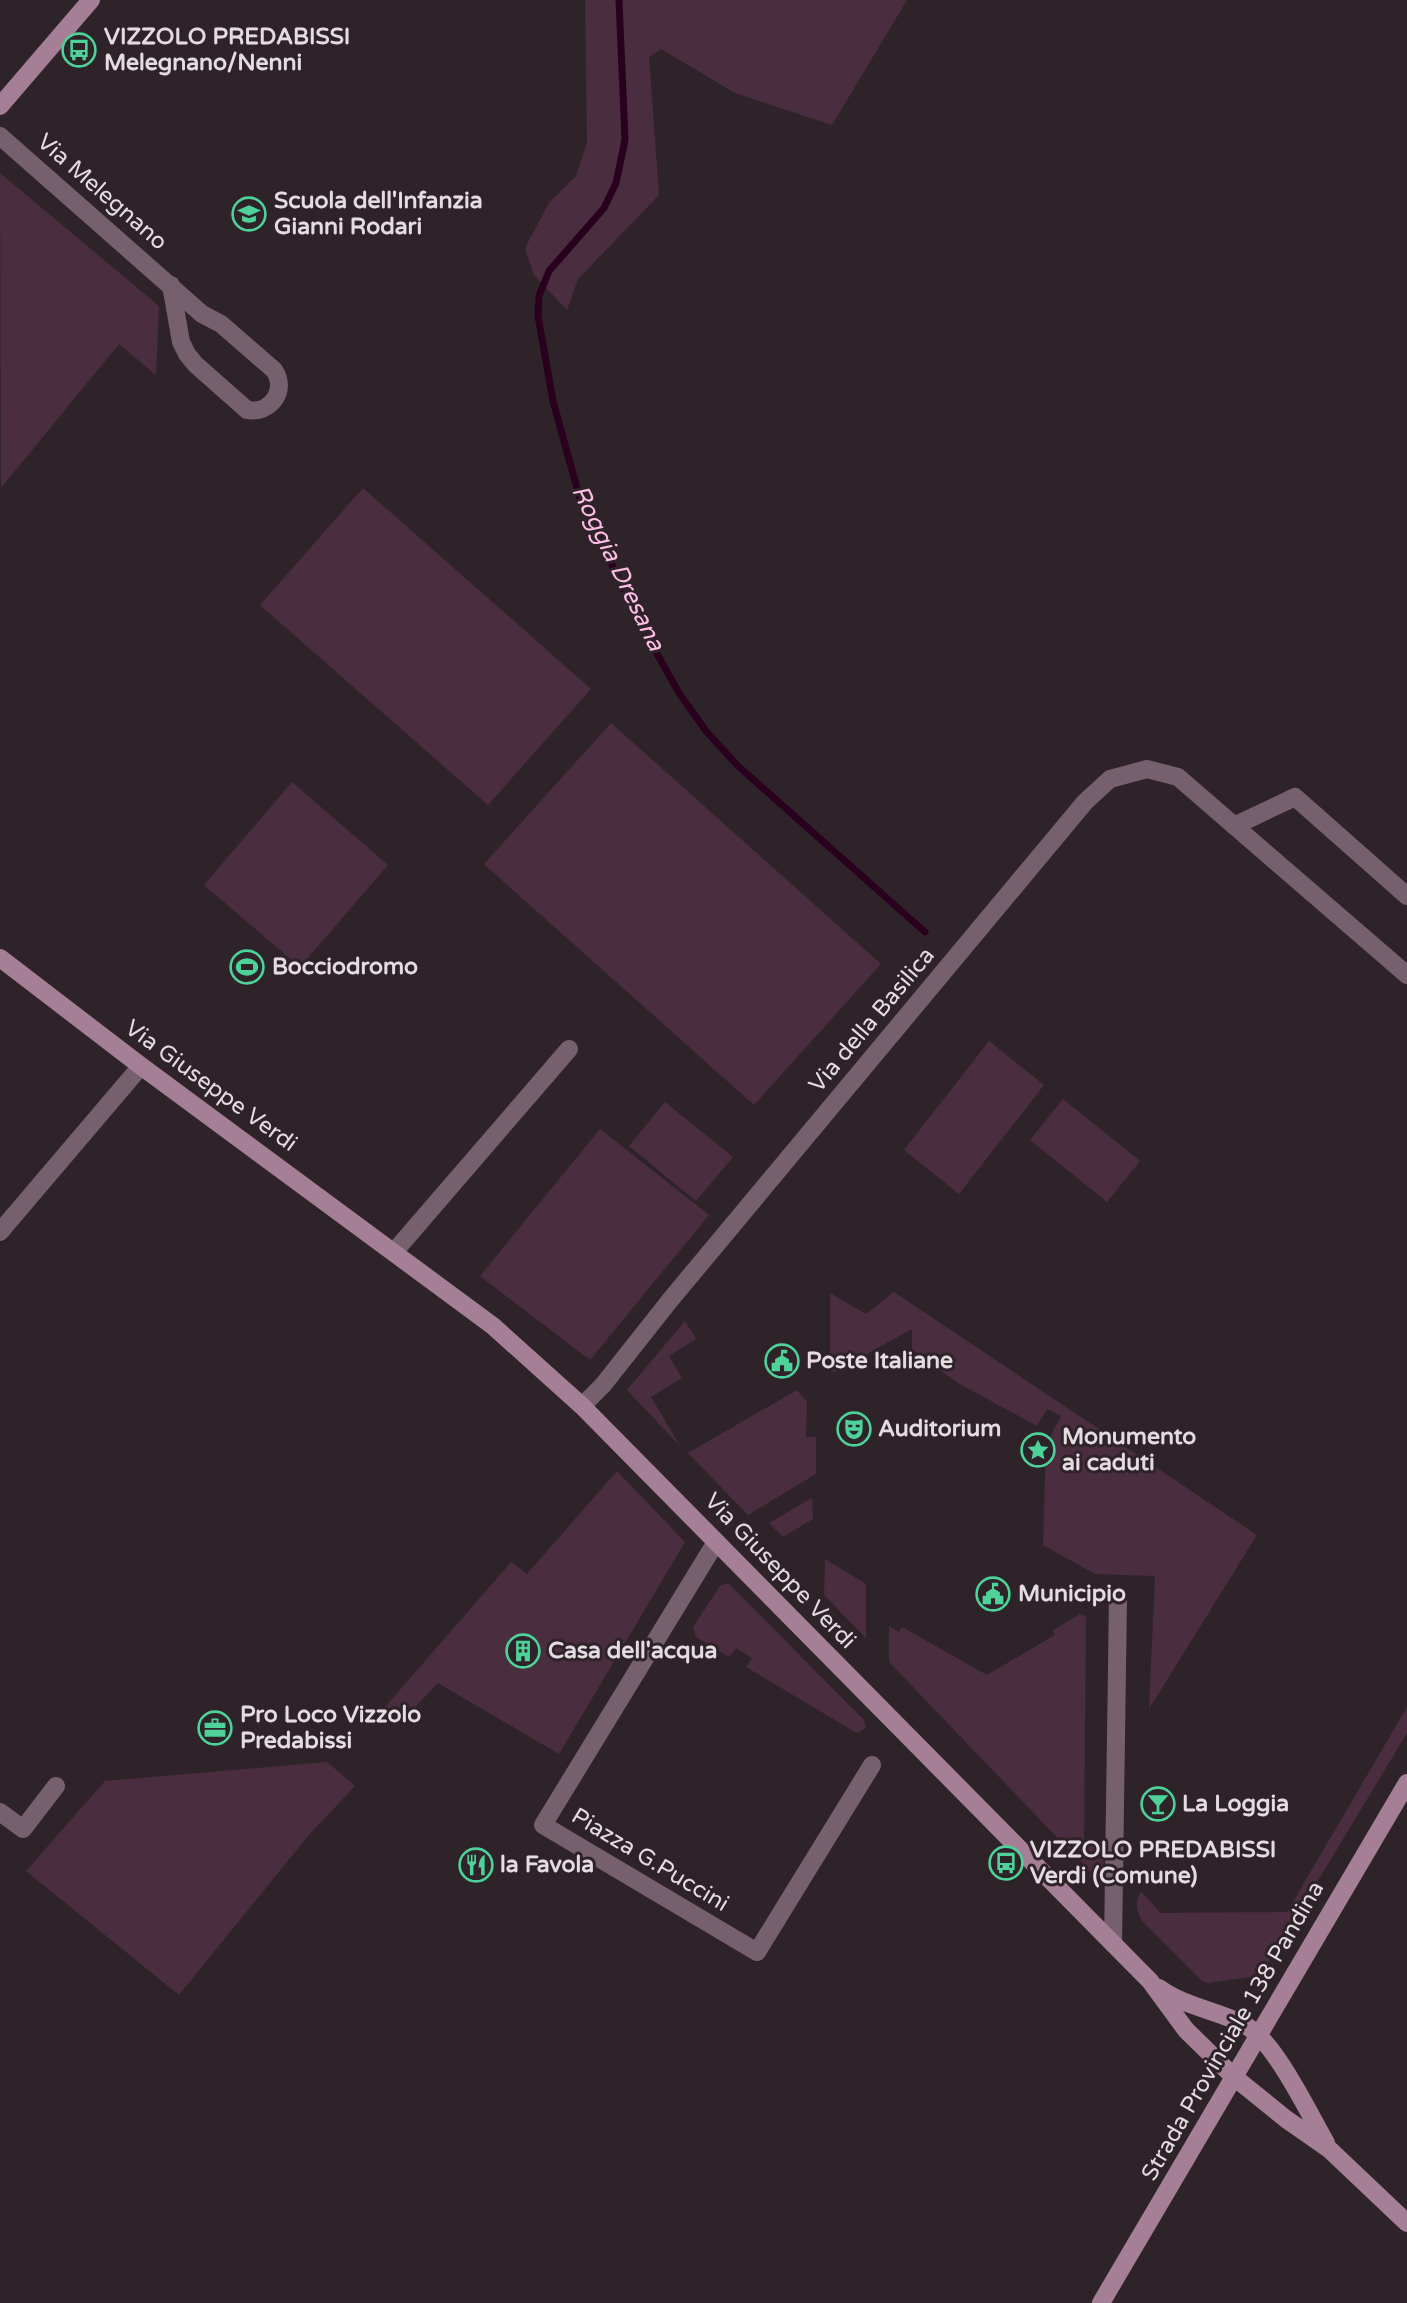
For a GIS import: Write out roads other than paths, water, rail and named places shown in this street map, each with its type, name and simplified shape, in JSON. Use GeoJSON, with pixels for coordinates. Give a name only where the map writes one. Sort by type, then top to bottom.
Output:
{"type":"FeatureCollection","features":[{"type":"Feature","properties":{"kind":"street"},"geometry":{"type":"LineString","coordinates":[[0,106],[88,1]]}},
{"type":"Feature","properties":{"kind":"street","name":"Via Melegnano"},"geometry":{"type":"LineString","coordinates":[[0,136],[171,285],[202,314],[221,324],[274,370],[280,388],[267,407],[254,412],[247,411],[195,364],[181,342],[171,285]]}},
{"type":"Feature","properties":{"kind":"street","name":"Via della Basilica"},"geometry":{"type":"LineString","coordinates":[[582,1406],[603,1385],[671,1299],[1076,813],[1110,779],[1147,769],[1178,777],[1407,975]]}},
{"type":"Feature","properties":{"kind":"street"},"geometry":{"type":"LineString","coordinates":[[1234,826],[1295,797],[1407,896]]}},
{"type":"Feature","properties":{"kind":"street","name":"Via Giuseppe Verdi"},"geometry":{"type":"LineString","coordinates":[[0,958],[141,1066],[493,1326],[582,1406],[1150,1981]]}},
{"type":"Feature","properties":{"kind":"street"},"geometry":{"type":"LineString","coordinates":[[394,1252],[569,1049]]}},
{"type":"Feature","properties":{"kind":"street"},"geometry":{"type":"LineString","coordinates":[[0,1233],[141,1066]]}},
{"type":"Feature","properties":{"kind":"street","name":"Piazza G.Puccini"},"geometry":{"type":"LineString","coordinates":[[716,1542],[543,1825],[757,1952],[872,1765]]}},
{"type":"Feature","properties":{"kind":"street"},"geometry":{"type":"LineString","coordinates":[[1113,1944],[1118,1598]]}},
{"type":"Feature","properties":{"kind":"street","name":"Strada Provinciale 138 Pandina"},"geometry":{"type":"LineString","coordinates":[[1101,2303],[1407,1783]]}},
{"type":"Feature","properties":{"kind":"street"},"geometry":{"type":"LineString","coordinates":[[0,1812],[23,1829],[56,1786]]}},
{"type":"Feature","properties":{"kind":"street"},"geometry":{"type":"LineString","coordinates":[[1150,1981],[1178,2000],[1238,2022],[1259,2035],[1293,2085],[1329,2149]]}},
{"type":"Feature","properties":{"kind":"street"},"geometry":{"type":"LineString","coordinates":[[1150,1981],[1186,2030],[1234,2077],[1329,2149],[1407,2223]]}},
{"type":"Feature","properties":{"kind":"waterway","name":"Roggia Dresana"},"geometry":{"type":"LineString","coordinates":[[619,0],[625,140],[616,183],[604,208],[549,271],[539,296],[538,316],[553,401],[580,499],[641,625],[679,693],[706,731],[737,765],[925,932]]}},
{"type":"Feature","properties":{"kind":"place","name":"VIZZOLO PREDABISSI Melegnano/Nenni"},"geometry":{"type":"Point","coordinates":[79,50]}},
{"type":"Feature","properties":{"kind":"place","name":"Scuola dell'Infanzia Gianni Rodari"},"geometry":{"type":"Point","coordinates":[249,214]}},
{"type":"Feature","properties":{"kind":"place","name":"Bocciodromo"},"geometry":{"type":"Point","coordinates":[247,967]}},
{"type":"Feature","properties":{"kind":"place","name":"Poste Italiane"},"geometry":{"type":"Point","coordinates":[782,1361]}},
{"type":"Feature","properties":{"kind":"place","name":"Auditorium"},"geometry":{"type":"Point","coordinates":[854,1429]}},
{"type":"Feature","properties":{"kind":"place","name":"Monumento ai caduti"},"geometry":{"type":"Point","coordinates":[1038,1450]}},
{"type":"Feature","properties":{"kind":"place","name":"Municipio"},"geometry":{"type":"Point","coordinates":[993,1594]}},
{"type":"Feature","properties":{"kind":"place","name":"Casa dell'acqua"},"geometry":{"type":"Point","coordinates":[523,1651]}},
{"type":"Feature","properties":{"kind":"place","name":"Pro Loco Vizzolo Predabissi"},"geometry":{"type":"Point","coordinates":[215,1728]}},
{"type":"Feature","properties":{"kind":"place","name":"La Loggia"},"geometry":{"type":"Point","coordinates":[1158,1804]}},
{"type":"Feature","properties":{"kind":"place","name":"VIZZOLO PREDABISSI Verdi (Comune)"},"geometry":{"type":"Point","coordinates":[1006,1863]}},
{"type":"Feature","properties":{"kind":"place","name":"la Favola"},"geometry":{"type":"Point","coordinates":[476,1865]}}]}
